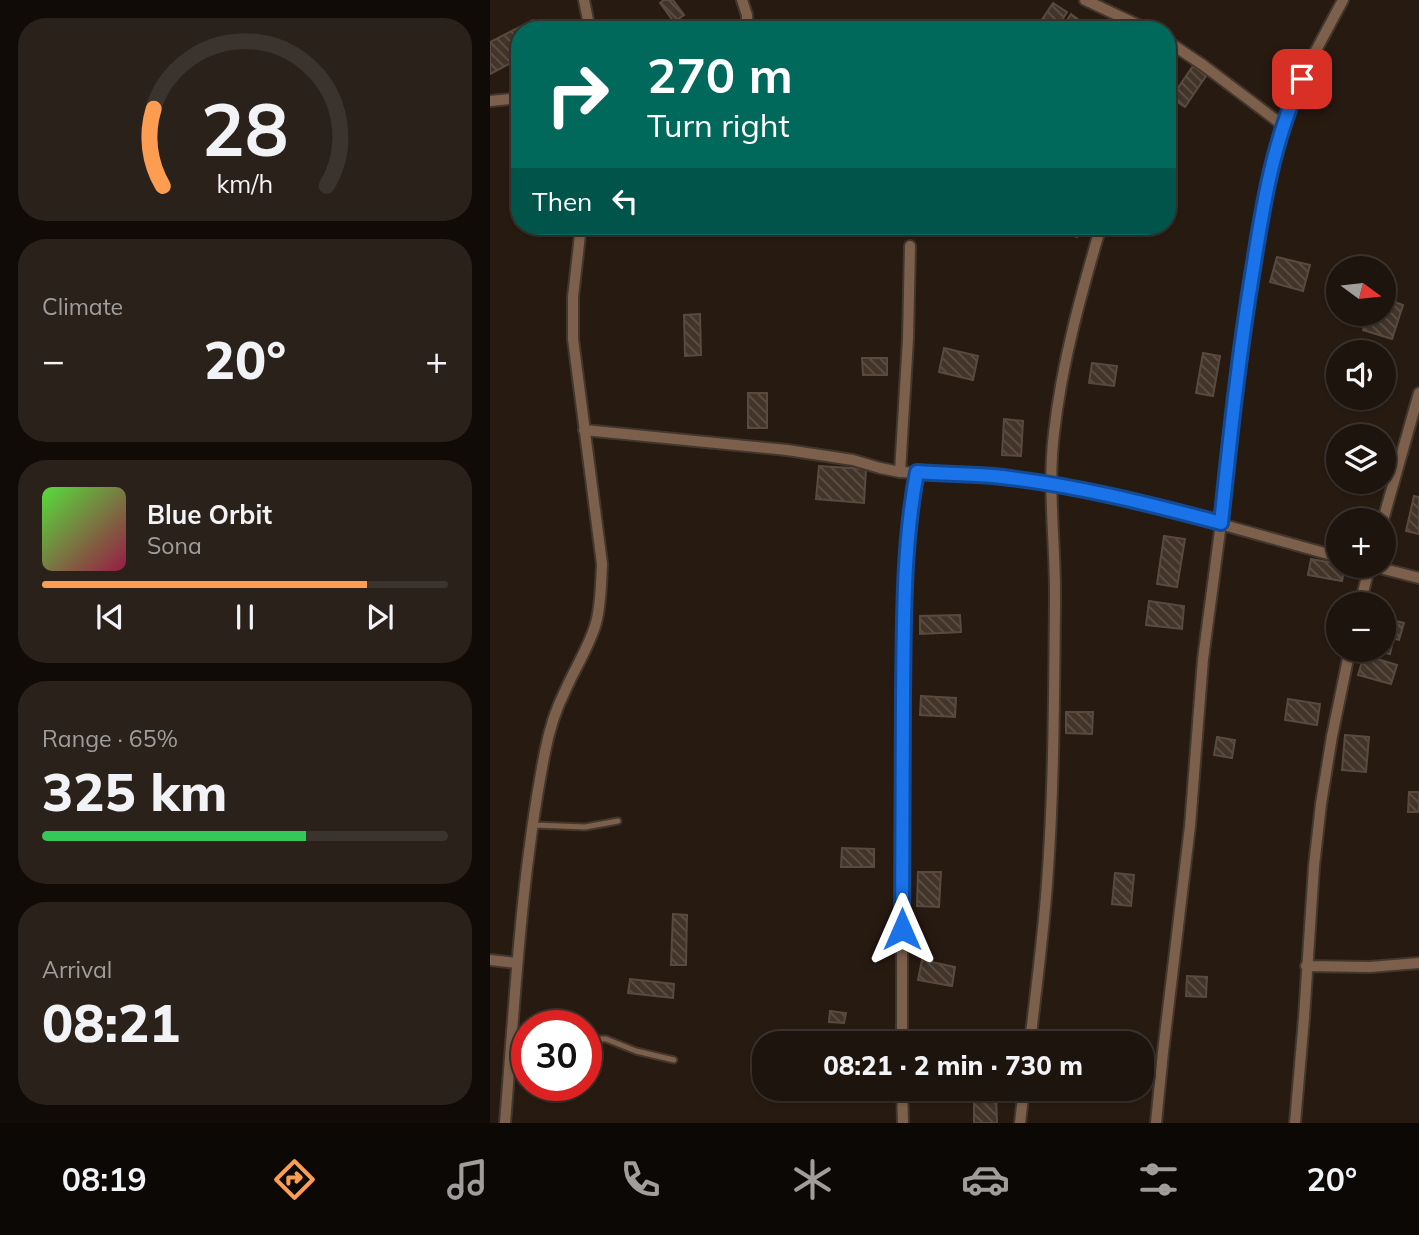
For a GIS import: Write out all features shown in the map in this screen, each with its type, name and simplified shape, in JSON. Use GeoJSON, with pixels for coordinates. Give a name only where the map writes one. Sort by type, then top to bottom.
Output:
{"type":"FeatureCollection","features":[{"type":"Feature","properties":{"kind":"street"},"geometry":{"type":"LineString","coordinates":[[584,0],[588,21]]}},
{"type":"Feature","properties":{"kind":"street"},"geometry":{"type":"LineString","coordinates":[[742,0],[747,21]]}},
{"type":"Feature","properties":{"kind":"street"},"geometry":{"type":"LineString","coordinates":[[1085,0],[1130,21]]}},
{"type":"Feature","properties":{"kind":"street"},"geometry":{"type":"LineString","coordinates":[[1156,1123],[1190,826],[1203,659],[1242,335],[1276,150],[1292,101],[1343,0]]}},
{"type":"Feature","properties":{"kind":"street"},"geometry":{"type":"LineString","coordinates":[[1176,47],[1284,125]]}},
{"type":"Feature","properties":{"kind":"street"},"geometry":{"type":"LineString","coordinates":[[490,101],[511,99]]}},
{"type":"Feature","properties":{"kind":"street"},"geometry":{"type":"LineString","coordinates":[[514,1010],[528,854],[548,738],[564,692],[596,622],[601,594],[601,564],[573,339],[574,284],[579,235]]}},
{"type":"Feature","properties":{"kind":"street"},"geometry":{"type":"LineString","coordinates":[[1031,1031],[1046,895],[1051,783],[1055,599],[1051,484],[1054,434],[1077,305],[1098,235]]}},
{"type":"Feature","properties":{"kind":"street"},"geometry":{"type":"LineString","coordinates":[[900,472],[908,339],[910,246]]}},
{"type":"Feature","properties":{"kind":"street"},"geometry":{"type":"LineString","coordinates":[[1386,508],[1419,393]]}},
{"type":"Feature","properties":{"kind":"street"},"geometry":{"type":"LineString","coordinates":[[584,430],[787,450],[853,460],[900,472],[992,476],[1051,484],[1129,499],[1326,553]]}},
{"type":"Feature","properties":{"kind":"street"},"geometry":{"type":"LineString","coordinates":[[902,1031],[903,659],[907,560],[917,472]]}},
{"type":"Feature","properties":{"kind":"street"},"geometry":{"type":"LineString","coordinates":[[1396,572],[1419,578]]}},
{"type":"Feature","properties":{"kind":"street"},"geometry":{"type":"LineString","coordinates":[[1295,1123],[1321,804],[1347,662]]}},
{"type":"Feature","properties":{"kind":"street"},"geometry":{"type":"LineString","coordinates":[[490,960],[517,963]]}},
{"type":"Feature","properties":{"kind":"street"},"geometry":{"type":"LineString","coordinates":[[1306,966],[1370,967],[1419,963]]}},
{"type":"Feature","properties":{"kind":"street"},"geometry":{"type":"LineString","coordinates":[[505,1123],[511,1048]]}},
{"type":"Feature","properties":{"kind":"street"},"geometry":{"type":"LineString","coordinates":[[902,1101],[903,1123]]}},
{"type":"Feature","properties":{"kind":"street"},"geometry":{"type":"LineString","coordinates":[[1020,1123],[1023,1101]]}},
{"type":"Feature","properties":{"kind":"lane"},"geometry":{"type":"LineString","coordinates":[[533,825],[584,827],[618,821]]}},
{"type":"Feature","properties":{"kind":"lane"},"geometry":{"type":"LineString","coordinates":[[602,1040],[674,1060]]}},
{"type":"Feature","properties":{"kind":"building"},"geometry":{"type":"Polygon","coordinates":[[[673,0],[684,15],[673,21],[660,3],[673,0]]]}},
{"type":"Feature","properties":{"kind":"building"},"geometry":{"type":"Polygon","coordinates":[[[1053,3],[1067,12],[1062,21],[1041,21],[1053,3]]]}},
{"type":"Feature","properties":{"kind":"building"},"geometry":{"type":"Polygon","coordinates":[[[1071,14],[1079,20],[1078,21],[1067,21],[1071,14]]]}},
{"type":"Feature","properties":{"kind":"building"},"geometry":{"type":"Polygon","coordinates":[[[511,31],[511,63],[490,74],[490,42],[511,31]]]}},
{"type":"Feature","properties":{"kind":"building"},"geometry":{"type":"Polygon","coordinates":[[[1193,66],[1206,76],[1185,107],[1176,101],[1176,91],[1193,66]]]}},
{"type":"Feature","properties":{"kind":"building"},"geometry":{"type":"Polygon","coordinates":[[[1277,257],[1310,265],[1303,291],[1270,282],[1277,257]]]}},
{"type":"Feature","properties":{"kind":"building"},"geometry":{"type":"Polygon","coordinates":[[[1396,302],[1403,305],[1392,339],[1363,330],[1364,326],[1396,326],[1396,302]]]}},
{"type":"Feature","properties":{"kind":"building"},"geometry":{"type":"Polygon","coordinates":[[[700,314],[701,355],[685,356],[684,315],[700,314]]]}},
{"type":"Feature","properties":{"kind":"building"},"geometry":{"type":"Polygon","coordinates":[[[944,348],[978,356],[973,380],[939,372],[944,348]]]}},
{"type":"Feature","properties":{"kind":"building"},"geometry":{"type":"Polygon","coordinates":[[[1203,353],[1220,356],[1213,396],[1196,393],[1203,353]]]}},
{"type":"Feature","properties":{"kind":"building"},"geometry":{"type":"Polygon","coordinates":[[[862,358],[887,358],[887,375],[863,375],[862,358]]]}},
{"type":"Feature","properties":{"kind":"building"},"geometry":{"type":"Polygon","coordinates":[[[1092,363],[1117,366],[1114,386],[1089,383],[1092,363]]]}},
{"type":"Feature","properties":{"kind":"building"},"geometry":{"type":"Polygon","coordinates":[[[748,393],[767,393],[767,428],[748,428],[748,393]]]}},
{"type":"Feature","properties":{"kind":"building"},"geometry":{"type":"Polygon","coordinates":[[[1004,419],[1023,421],[1021,456],[1002,455],[1004,419]]]}},
{"type":"Feature","properties":{"kind":"building"},"geometry":{"type":"Polygon","coordinates":[[[819,466],[866,469],[864,503],[816,499],[819,466]]]}},
{"type":"Feature","properties":{"kind":"building"},"geometry":{"type":"Polygon","coordinates":[[[1414,496],[1419,497],[1419,534],[1406,531],[1414,496]]]}},
{"type":"Feature","properties":{"kind":"building"},"geometry":{"type":"Polygon","coordinates":[[[1164,536],[1185,539],[1177,587],[1157,584],[1164,536]]]}},
{"type":"Feature","properties":{"kind":"building"},"geometry":{"type":"Polygon","coordinates":[[[1311,559],[1326,562],[1326,578],[1343,578],[1342,581],[1308,575],[1311,559]]]}},
{"type":"Feature","properties":{"kind":"building"},"geometry":{"type":"Polygon","coordinates":[[[1149,601],[1184,606],[1182,629],[1146,625],[1149,601]]]}},
{"type":"Feature","properties":{"kind":"building"},"geometry":{"type":"Polygon","coordinates":[[[960,615],[961,632],[920,634],[920,616],[960,615]]]}},
{"type":"Feature","properties":{"kind":"building"},"geometry":{"type":"Polygon","coordinates":[[[1396,621],[1404,623],[1399,640],[1396,639],[1396,621]]]}},
{"type":"Feature","properties":{"kind":"building"},"geometry":{"type":"Polygon","coordinates":[[[1362,662],[1387,662],[1397,665],[1391,684],[1358,675],[1362,662]]]}},
{"type":"Feature","properties":{"kind":"building"},"geometry":{"type":"Polygon","coordinates":[[[921,696],[956,698],[955,717],[920,715],[921,696]]]}},
{"type":"Feature","properties":{"kind":"building"},"geometry":{"type":"Polygon","coordinates":[[[1288,699],[1320,704],[1317,725],[1285,720],[1288,699]]]}},
{"type":"Feature","properties":{"kind":"building"},"geometry":{"type":"Polygon","coordinates":[[[1066,712],[1093,712],[1092,734],[1066,733],[1066,712]]]}},
{"type":"Feature","properties":{"kind":"building"},"geometry":{"type":"Polygon","coordinates":[[[1345,735],[1369,737],[1366,772],[1342,770],[1345,735]]]}},
{"type":"Feature","properties":{"kind":"building"},"geometry":{"type":"Polygon","coordinates":[[[1217,737],[1235,740],[1232,758],[1214,755],[1217,737]]]}},
{"type":"Feature","properties":{"kind":"building"},"geometry":{"type":"Polygon","coordinates":[[[1409,792],[1419,792],[1419,812],[1408,812],[1409,792]]]}},
{"type":"Feature","properties":{"kind":"building"},"geometry":{"type":"Polygon","coordinates":[[[842,848],[874,849],[874,867],[841,867],[842,848]]]}},
{"type":"Feature","properties":{"kind":"building"},"geometry":{"type":"Polygon","coordinates":[[[918,872],[941,872],[939,907],[917,906],[918,872]]]}},
{"type":"Feature","properties":{"kind":"building"},"geometry":{"type":"Polygon","coordinates":[[[1115,873],[1134,875],[1131,906],[1112,904],[1115,873]]]}},
{"type":"Feature","properties":{"kind":"building"},"geometry":{"type":"Polygon","coordinates":[[[673,914],[687,915],[686,965],[671,965],[673,914]]]}},
{"type":"Feature","properties":{"kind":"building"},"geometry":{"type":"Polygon","coordinates":[[[922,960],[955,967],[952,986],[918,980],[922,960]]]}},
{"type":"Feature","properties":{"kind":"building"},"geometry":{"type":"Polygon","coordinates":[[[1187,976],[1207,977],[1206,997],[1186,996],[1187,976]]]}},
{"type":"Feature","properties":{"kind":"building"},"geometry":{"type":"Polygon","coordinates":[[[630,979],[674,984],[673,998],[628,993],[630,979]]]}},
{"type":"Feature","properties":{"kind":"building"},"geometry":{"type":"Polygon","coordinates":[[[830,1011],[846,1013],[844,1023],[829,1022],[830,1011]]]}},
{"type":"Feature","properties":{"kind":"building"},"geometry":{"type":"Polygon","coordinates":[[[974,1101],[996,1101],[997,1123],[974,1123],[974,1101]]]}},
{"type":"Feature","properties":{"kind":"route"},"geometry":{"type":"LineString","coordinates":[[902,929],[906,573],[912,498],[917,472],[992,476],[1051,484],[1129,499],[1221,523],[1240,348],[1259,233],[1276,150],[1302,79]]}}]}
